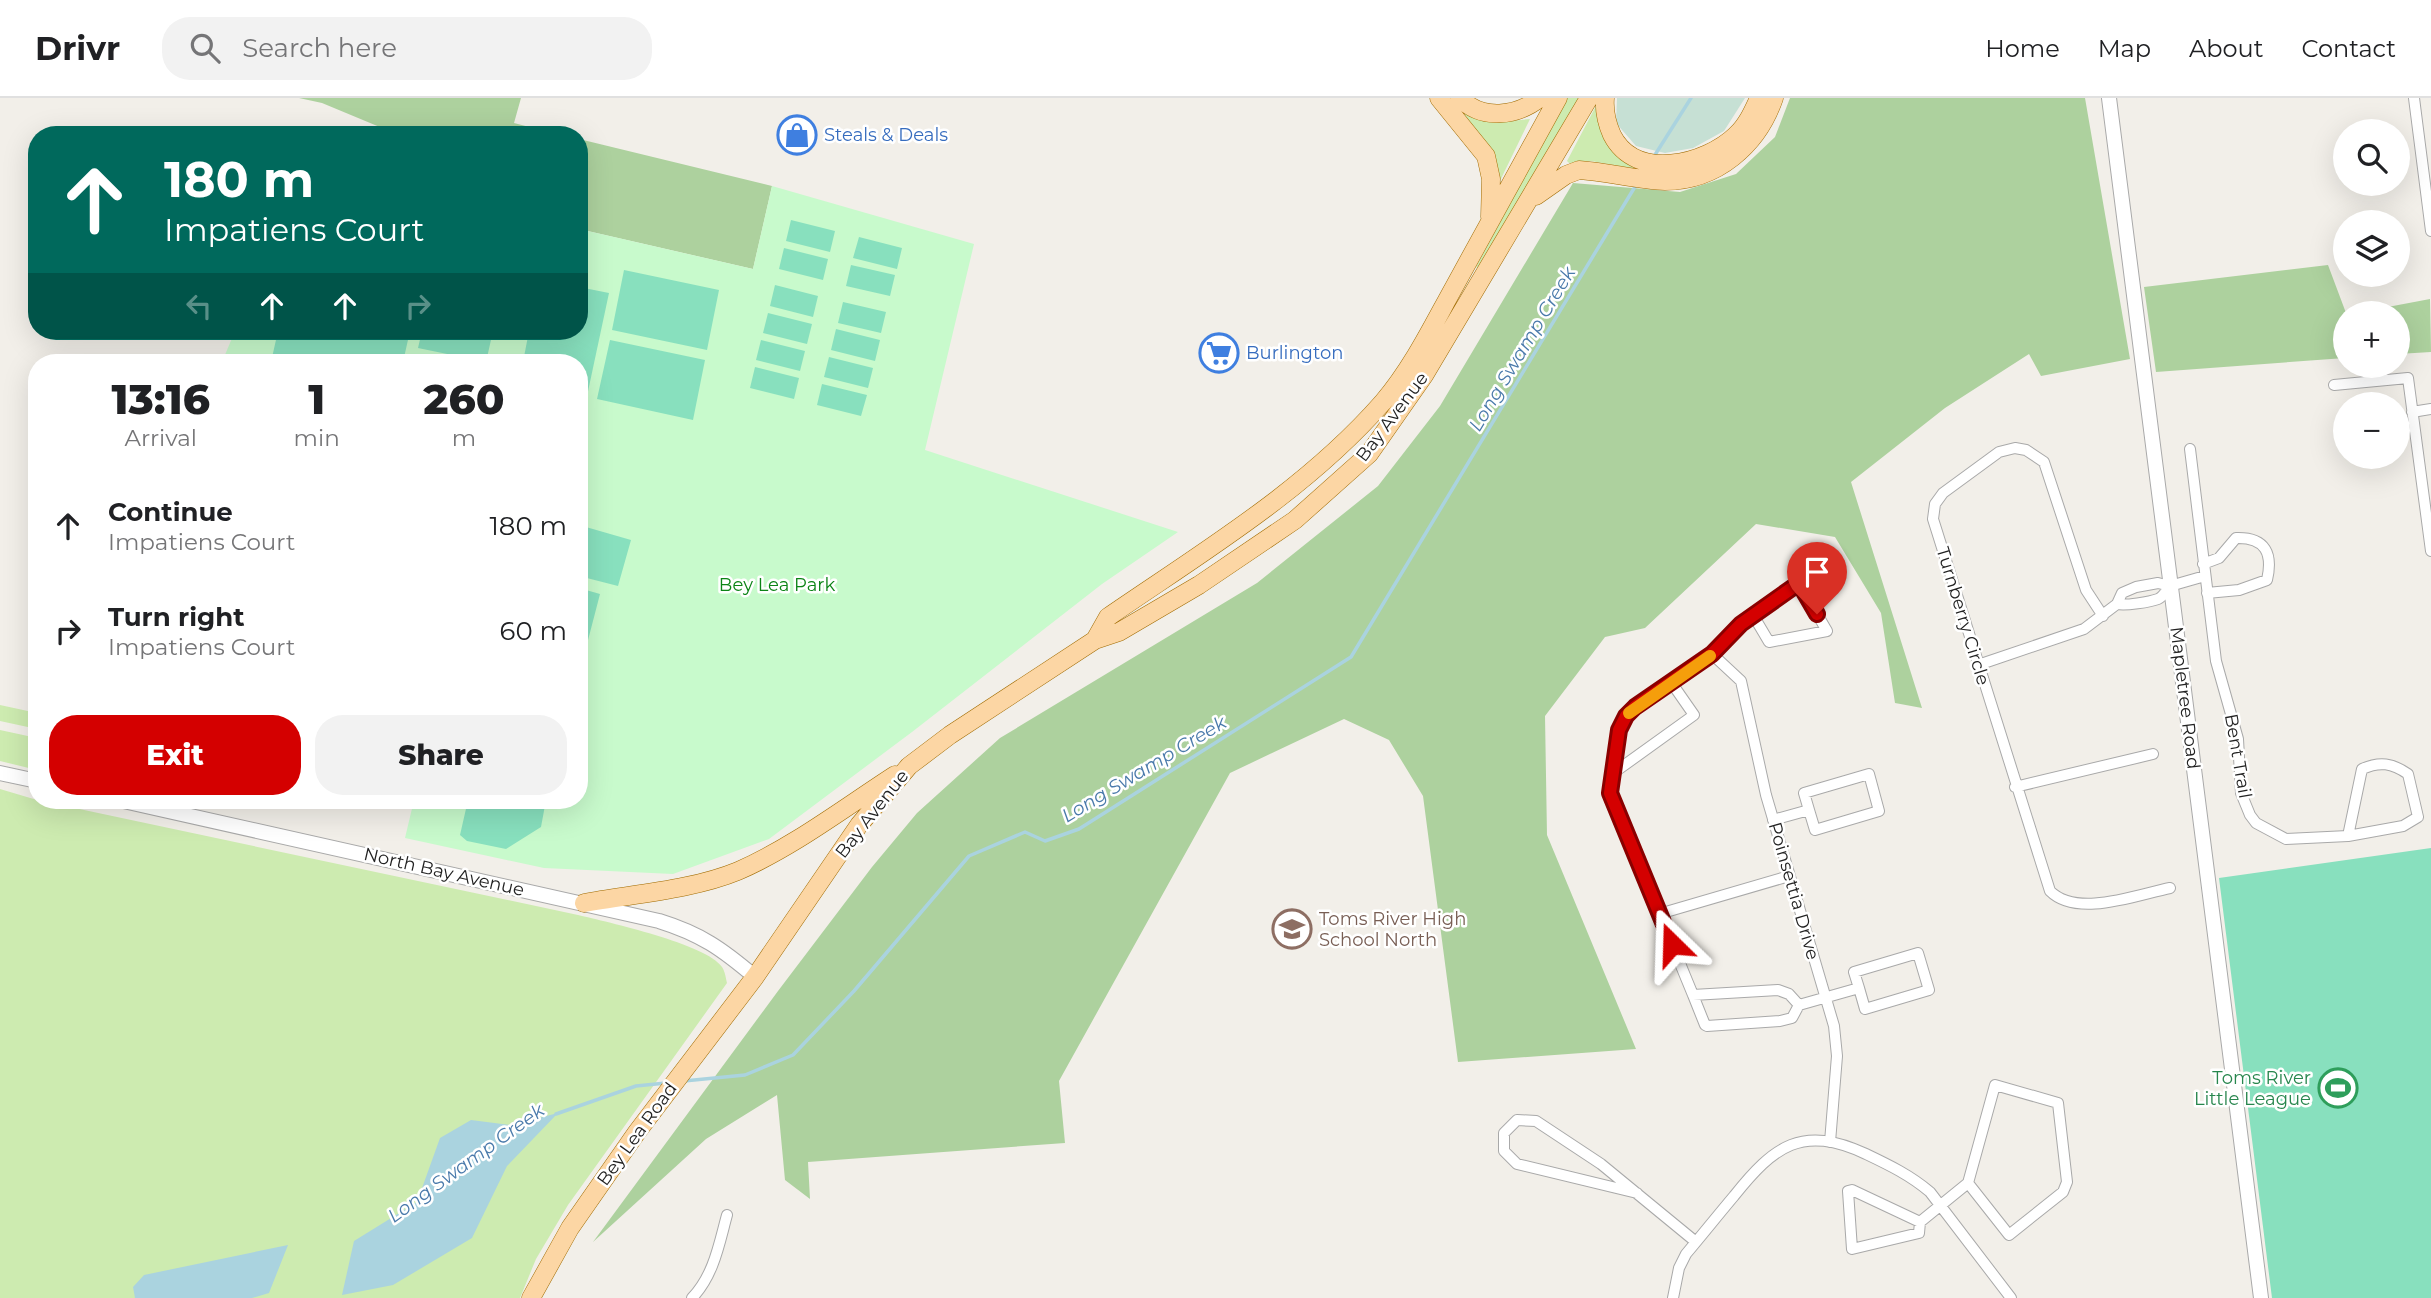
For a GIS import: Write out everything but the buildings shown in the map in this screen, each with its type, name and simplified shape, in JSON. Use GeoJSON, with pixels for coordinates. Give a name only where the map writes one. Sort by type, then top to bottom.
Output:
{"type":"FeatureCollection","features":[{"type":"Feature","properties":{"kind":"main road"},"geometry":{"type":"LineString","coordinates":[[1439,98],[1486,156],[1491,178],[1490,223]]}},
{"type":"Feature","properties":{"kind":"main road"},"geometry":{"type":"LineString","coordinates":[[1460,98],[1485,112],[1504,114],[1540,98]]}},
{"type":"Feature","properties":{"kind":"main road","name":"Bay Avenue"},"geometry":{"type":"LineString","coordinates":[[1095,640],[1108,618],[1262,511],[1312,472],[1348,440],[1385,400],[1415,359],[1558,98]]}},
{"type":"Feature","properties":{"kind":"main road","name":"Bay Avenue"},"geometry":{"type":"LineString","coordinates":[[755,977],[859,825],[909,766],[950,734],[1095,640],[1119,632],[1188,592],[1295,520],[1369,454],[1406,404],[1589,98]]}},
{"type":"Feature","properties":{"kind":"main road"},"geometry":{"type":"LineString","coordinates":[[1605,98],[1607,125],[1616,142],[1646,170],[1665,181],[1692,177],[1719,167],[1740,151],[1759,130],[1768,116],[1774,98]]}},
{"type":"Feature","properties":{"kind":"main road"},"geometry":{"type":"LineString","coordinates":[[1530,200],[1566,175],[1579,170],[1646,170],[1697,159],[1738,134],[1759,98]]}},
{"type":"Feature","properties":{"kind":"main road"},"geometry":{"type":"LineString","coordinates":[[584,903],[689,884],[738,871],[777,851],[909,766]]}},
{"type":"Feature","properties":{"kind":"main road","name":"Bey Lea Road"},"geometry":{"type":"LineString","coordinates":[[531,1298],[570,1228],[668,1090],[755,977]]}},
{"type":"Feature","properties":{"kind":"street","name":"Mapletree Road"},"geometry":{"type":"LineString","coordinates":[[2109,98],[2261,1298]]}},
{"type":"Feature","properties":{"kind":"street"},"geometry":{"type":"LineString","coordinates":[[2414,98],[2431,231]]}},
{"type":"Feature","properties":{"kind":"street"},"geometry":{"type":"LineString","coordinates":[[2334,385],[2408,378],[2431,551]]}},
{"type":"Feature","properties":{"kind":"street"},"geometry":{"type":"LineString","coordinates":[[2412,412],[2431,409]]}},
{"type":"Feature","properties":{"kind":"street","name":"Turnberry Circle"},"geometry":{"type":"LineString","coordinates":[[2103,616],[2086,590],[2044,462],[2036,455],[2015,448],[1999,452],[1942,493],[1935,504],[1933,519],[2050,891],[2056,898],[2070,904],[2087,905],[2170,888]]}},
{"type":"Feature","properties":{"kind":"street","name":"Bent Trail"},"geometry":{"type":"LineString","coordinates":[[2190,449],[2216,661],[2238,739],[2241,793],[2256,823],[2286,839],[2348,836],[2403,826],[2418,817],[2408,774],[2397,766],[2377,762],[2362,769],[2348,836]]}},
{"type":"Feature","properties":{"kind":"street"},"geometry":{"type":"LineString","coordinates":[[2203,564],[2219,558],[2236,538],[2252,537],[2262,544],[2271,564],[2267,580],[2239,590],[2207,593]]}},
{"type":"Feature","properties":{"kind":"street"},"geometry":{"type":"LineString","coordinates":[[1978,665],[2084,629],[2118,604],[2122,593],[2136,587],[2158,583],[2171,586],[2205,576]]}},
{"type":"Feature","properties":{"kind":"street"},"geometry":{"type":"LineString","coordinates":[[1753,615],[1769,642],[1827,631],[1799,583],[1753,615],[1712,654],[1626,716],[1619,730],[1610,793],[1705,1025],[1780,1021],[1792,1018],[1799,1005],[1858,988]]}},
{"type":"Feature","properties":{"kind":"street","name":"Poinsettia Drive"},"geometry":{"type":"LineString","coordinates":[[1712,654],[1741,681],[1773,820],[1834,1026],[1837,1056],[1830,1142]]}},
{"type":"Feature","properties":{"kind":"street"},"geometry":{"type":"LineString","coordinates":[[1612,774],[1694,715],[1671,682]]}},
{"type":"Feature","properties":{"kind":"street"},"geometry":{"type":"LineString","coordinates":[[2015,786],[2153,754]]}},
{"type":"Feature","properties":{"kind":"street"},"geometry":{"type":"LineString","coordinates":[[0,773],[28,779]]}},
{"type":"Feature","properties":{"kind":"street"},"geometry":{"type":"LineString","coordinates":[[1868,774],[1880,811],[1815,830],[1809,810],[1804,793],[1868,774]]}},
{"type":"Feature","properties":{"kind":"street","name":"North Bay Avenue"},"geometry":{"type":"LineString","coordinates":[[161,809],[584,903],[688,930],[716,945],[755,977]]}},
{"type":"Feature","properties":{"kind":"street"},"geometry":{"type":"LineString","coordinates":[[1773,820],[1809,810]]}},
{"type":"Feature","properties":{"kind":"street"},"geometry":{"type":"LineString","coordinates":[[1660,915],[1789,876]]}},
{"type":"Feature","properties":{"kind":"street"},"geometry":{"type":"LineString","coordinates":[[1918,953],[1929,990],[1865,1009],[1858,988],[1854,972],[1918,953]]}},
{"type":"Feature","properties":{"kind":"street"},"geometry":{"type":"LineString","coordinates":[[1693,995],[1778,990],[1789,994],[1799,1005]]}},
{"type":"Feature","properties":{"kind":"street"},"geometry":{"type":"LineString","coordinates":[[1920,1222],[1848,1191],[1852,1249],[1919,1233],[1920,1222],[1969,1183],[1995,1085],[2057,1103],[2067,1182],[2063,1192],[2009,1235],[1969,1183]]}},
{"type":"Feature","properties":{"kind":"street"},"geometry":{"type":"LineString","coordinates":[[1637,1193],[1517,1164],[1504,1151],[1504,1133],[1517,1120],[1536,1121],[1601,1164],[1637,1193],[1696,1242]]}},
{"type":"Feature","properties":{"kind":"street"},"geometry":{"type":"LineString","coordinates":[[1673,1298],[1679,1268],[1696,1242],[1755,1170],[1787,1146],[1801,1142],[1830,1142],[1842,1143],[1902,1170],[1930,1192],[2011,1298]]}},
{"type":"Feature","properties":{"kind":"street"},"geometry":{"type":"LineString","coordinates":[[711,1298],[696,1294],[713,1265],[727,1215]]}},
{"type":"Feature","properties":{"kind":"green space"},"geometry":{"type":"Polygon","coordinates":[[[299,98],[521,98],[514,123],[526,126],[377,126],[322,103],[299,98]]]}},
{"type":"Feature","properties":{"kind":"green space"},"geometry":{"type":"Polygon","coordinates":[[[1567,98],[1579,98],[1478,268],[1476,267],[1567,98]]]}},
{"type":"Feature","properties":{"kind":"green space"},"geometry":{"type":"Polygon","coordinates":[[[1617,98],[1745,98],[1724,131],[1693,148],[1665,153],[1636,146],[1616,123],[1617,98]]]}},
{"type":"Feature","properties":{"kind":"green space"},"geometry":{"type":"Polygon","coordinates":[[[1790,98],[2085,98],[2130,359],[2041,376],[2029,354],[1945,408],[1851,482],[1922,708],[1895,703],[1881,613],[1835,537],[1756,524],[1645,628],[1605,637],[1545,716],[1547,835],[1636,1049],[1458,1062],[1423,796],[1389,740],[1344,719],[1230,773],[1059,1081],[1065,1143],[808,1162],[810,1199],[785,1180],[777,1095],[706,1139],[593,1242],[778,991],[872,867],[917,813],[1000,738],[1257,583],[1378,486],[1440,406],[1573,183],[1680,192],[1736,174],[1775,137],[1790,98]]]}},
{"type":"Feature","properties":{"kind":"green space"},"geometry":{"type":"Polygon","coordinates":[[[1597,104],[1636,169],[1591,161],[1567,161],[1597,104]]]}},
{"type":"Feature","properties":{"kind":"green space"},"geometry":{"type":"Polygon","coordinates":[[[1459,107],[1501,122],[1530,119],[1497,187],[1458,109],[1459,107]]]}},
{"type":"Feature","properties":{"kind":"green space"},"geometry":{"type":"Polygon","coordinates":[[[588,141],[772,186],[753,269],[588,231],[588,141]]]}},
{"type":"Feature","properties":{"kind":"green space","name":"Bey Lea Park"},"geometry":{"type":"Polygon","coordinates":[[[772,186],[974,244],[925,450],[1178,532],[1102,584],[769,839],[673,874],[544,868],[405,838],[412,809],[588,809],[588,354],[225,354],[231,340],[588,340],[588,231],[753,269],[772,186]]]}},
{"type":"Feature","properties":{"kind":"green space"},"geometry":{"type":"Polygon","coordinates":[[[791,220],[835,231],[830,252],[786,241],[791,220]]]}},
{"type":"Feature","properties":{"kind":"green space"},"geometry":{"type":"Polygon","coordinates":[[[859,237],[902,248],[897,269],[853,258],[859,237]]]}},
{"type":"Feature","properties":{"kind":"green space"},"geometry":{"type":"Polygon","coordinates":[[[784,248],[828,259],[823,280],[779,269],[784,248]]]}},
{"type":"Feature","properties":{"kind":"green space"},"geometry":{"type":"Polygon","coordinates":[[[851,265],[895,275],[890,296],[846,286],[851,265]]]}},
{"type":"Feature","properties":{"kind":"green space"},"geometry":{"type":"Polygon","coordinates":[[[2328,265],[2333,287],[2336,287],[2342,301],[2333,301],[2333,359],[2156,372],[2144,287],[2328,265]]]}},
{"type":"Feature","properties":{"kind":"green space"},"geometry":{"type":"Polygon","coordinates":[[[624,270],[719,290],[707,350],[612,330],[624,270]]]}},
{"type":"Feature","properties":{"kind":"green space"},"geometry":{"type":"Polygon","coordinates":[[[775,285],[818,296],[813,317],[770,306],[775,285]]]}},
{"type":"Feature","properties":{"kind":"green space"},"geometry":{"type":"Polygon","coordinates":[[[588,289],[609,293],[588,391],[588,354],[525,354],[527,340],[588,340],[588,289]]]}},
{"type":"Feature","properties":{"kind":"green space"},"geometry":{"type":"Polygon","coordinates":[[[2430,299],[2431,352],[2410,353],[2410,303],[2430,299]]]}},
{"type":"Feature","properties":{"kind":"green space"},"geometry":{"type":"Polygon","coordinates":[[[843,302],[886,312],[881,333],[838,323],[843,302]]]}},
{"type":"Feature","properties":{"kind":"green space"},"geometry":{"type":"Polygon","coordinates":[[[768,313],[812,324],[807,344],[763,333],[768,313]]]}},
{"type":"Feature","properties":{"kind":"green space"},"geometry":{"type":"Polygon","coordinates":[[[836,329],[880,340],[875,361],[831,350],[836,329]]]}},
{"type":"Feature","properties":{"kind":"green space"},"geometry":{"type":"Polygon","coordinates":[[[276,340],[408,340],[405,354],[273,354],[276,340]]]}},
{"type":"Feature","properties":{"kind":"green space"},"geometry":{"type":"Polygon","coordinates":[[[420,340],[491,340],[488,354],[447,354],[418,348],[420,340]]]}},
{"type":"Feature","properties":{"kind":"green space"},"geometry":{"type":"Polygon","coordinates":[[[610,340],[705,360],[693,420],[597,399],[610,340]]]}},
{"type":"Feature","properties":{"kind":"green space"},"geometry":{"type":"Polygon","coordinates":[[[761,340],[805,351],[800,371],[756,360],[761,340]]]}},
{"type":"Feature","properties":{"kind":"green space"},"geometry":{"type":"Polygon","coordinates":[[[829,357],[873,368],[868,388],[824,377],[829,357]]]}},
{"type":"Feature","properties":{"kind":"green space"},"geometry":{"type":"Polygon","coordinates":[[[755,367],[799,378],[794,399],[750,388],[755,367]]]}},
{"type":"Feature","properties":{"kind":"green space"},"geometry":{"type":"Polygon","coordinates":[[[822,384],[867,395],[861,416],[817,405],[822,384]]]}},
{"type":"Feature","properties":{"kind":"green space"},"geometry":{"type":"Polygon","coordinates":[[[588,528],[631,540],[618,586],[588,578],[588,528]]]}},
{"type":"Feature","properties":{"kind":"green space"},"geometry":{"type":"Polygon","coordinates":[[[588,591],[600,594],[588,640],[588,591]]]}},
{"type":"Feature","properties":{"kind":"green space"},"geometry":{"type":"Polygon","coordinates":[[[0,705],[28,711],[28,727],[0,721],[0,705]]]}},
{"type":"Feature","properties":{"kind":"green space"},"geometry":{"type":"Polygon","coordinates":[[[0,730],[28,736],[28,768],[0,761],[0,730]]]}},
{"type":"Feature","properties":{"kind":"green space"},"geometry":{"type":"Polygon","coordinates":[[[0,789],[28,797],[28,809],[79,809],[632,928],[697,950],[713,958],[723,969],[727,983],[568,1205],[536,1259],[520,1298],[0,1298],[0,789]]]}},
{"type":"Feature","properties":{"kind":"green space"},"geometry":{"type":"Polygon","coordinates":[[[466,809],[544,809],[541,827],[506,849],[467,841],[460,835],[466,809]]]}},
{"type":"Feature","properties":{"kind":"green space","name":"Toms River Little League"},"geometry":{"type":"Polygon","coordinates":[[[2431,848],[2431,1298],[2272,1298],[2219,878],[2431,848]]]}},
{"type":"Feature","properties":{"kind":"water"},"geometry":{"type":"Polygon","coordinates":[[[558,1113],[507,1166],[472,1238],[393,1285],[342,1295],[354,1241],[417,1202],[440,1138],[471,1120],[511,1125],[558,1113]]]}},
{"type":"Feature","properties":{"kind":"water"},"geometry":{"type":"Polygon","coordinates":[[[288,1245],[269,1293],[252,1298],[135,1298],[133,1287],[144,1275],[288,1245]]]}},
{"type":"Feature","properties":{"kind":"waterway","name":"Long Swamp Creek"},"geometry":{"type":"LineString","coordinates":[[1653,158],[1691,98]]}},
{"type":"Feature","properties":{"kind":"waterway","name":"Long Swamp Creek"},"geometry":{"type":"LineString","coordinates":[[684,1081],[745,1075],[793,1055],[854,991],[969,856],[1025,832],[1045,841],[1079,829],[1351,657],[1636,185]]}},
{"type":"Feature","properties":{"kind":"waterway","name":"Long Swamp Creek"},"geometry":{"type":"LineString","coordinates":[[556,1114],[636,1086],[666,1083]]}},
{"type":"Feature","properties":{"kind":"slow traffic"},"geometry":{"type":"LineString","coordinates":[[1629,713],[1710,656]]}},
{"type":"Feature","properties":{"kind":"place","name":"Steals & Deals"},"geometry":{"type":"Point","coordinates":[797,135]}},
{"type":"Feature","properties":{"kind":"place","name":"Burlington"},"geometry":{"type":"Point","coordinates":[1219,353]}},
{"type":"Feature","properties":{"kind":"place","name":"Toms River High School North"},"geometry":{"type":"Point","coordinates":[1292,929]}},
{"type":"Feature","properties":{"kind":"place","name":"Toms River Little League"},"geometry":{"type":"Point","coordinates":[2338,1088]}},
{"type":"Feature","properties":{"kind":"route"},"geometry":{"type":"LineString","coordinates":[[1672,944],[1610,793],[1619,730],[1626,716],[1635,707],[1712,654],[1741,624],[1799,583],[1817,614]]}}]}
